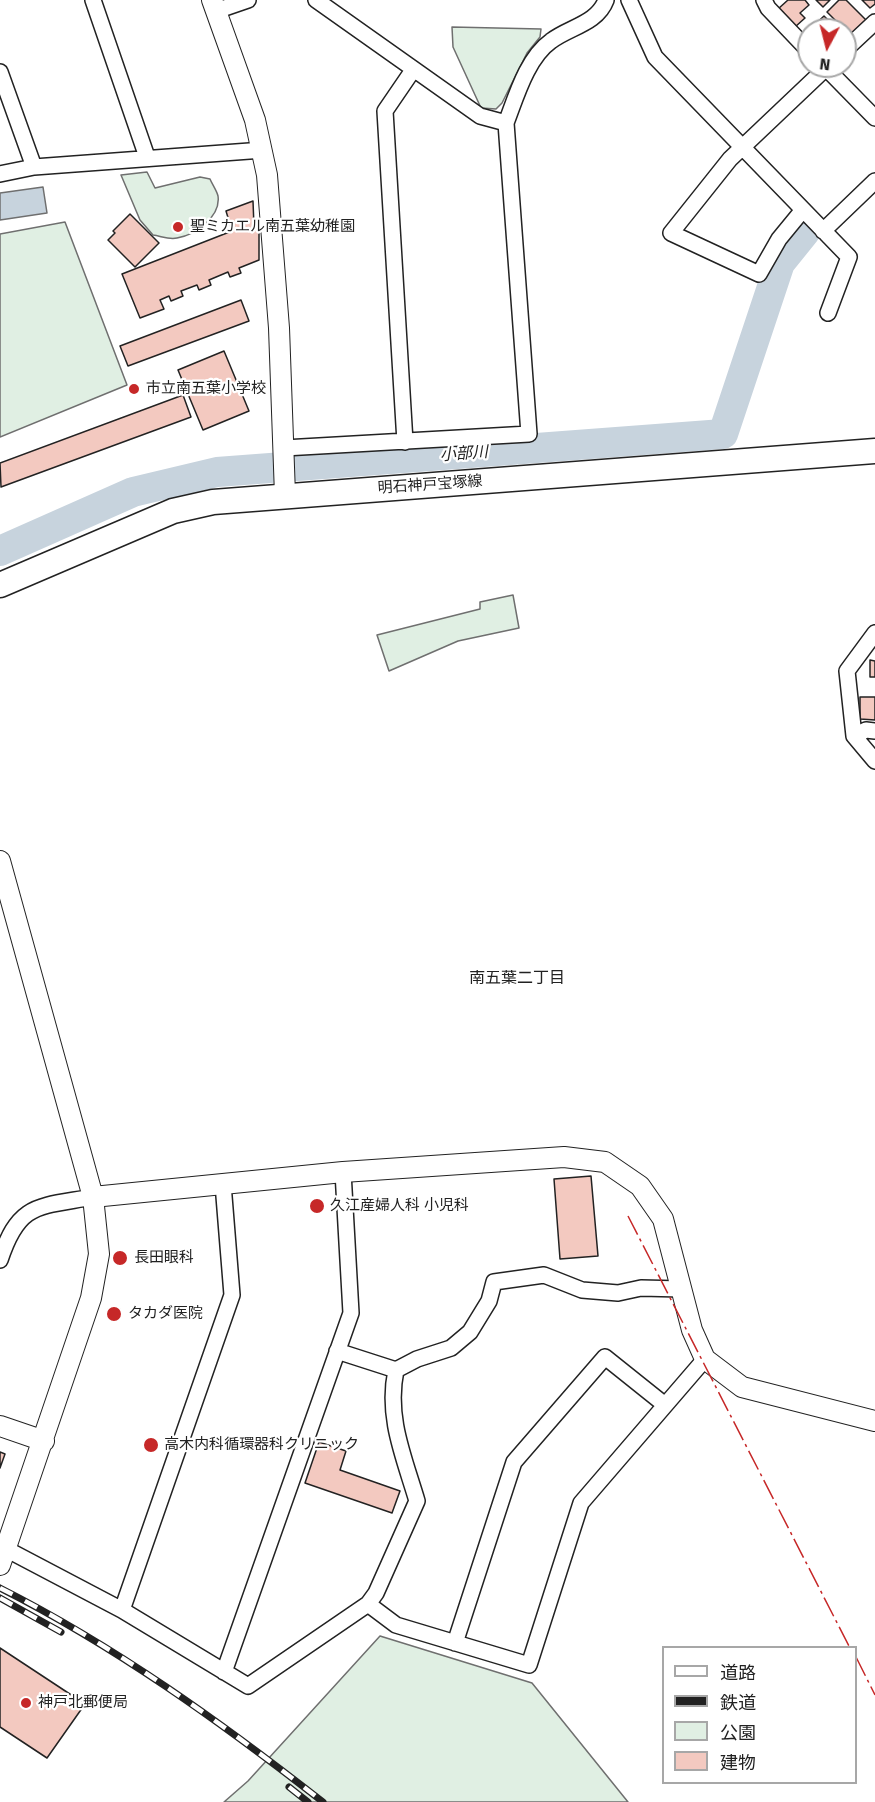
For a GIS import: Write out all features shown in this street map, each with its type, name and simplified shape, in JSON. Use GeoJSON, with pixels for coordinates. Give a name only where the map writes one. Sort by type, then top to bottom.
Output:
{"type":"FeatureCollection","features":[{"type":"Feature","properties":{"kind":"main road","name":"明石神戸宝塚線"},"geometry":{"type":"LineString","coordinates":[[0,585],[173,511],[285,488],[875,451]]}},
{"type":"Feature","properties":{"kind":"street"},"geometry":{"type":"LineString","coordinates":[[93,0],[147,158]]}},
{"type":"Feature","properties":{"kind":"street"},"geometry":{"type":"LineString","coordinates":[[248,0],[214,5],[263,150],[279,328],[285,488]]}},
{"type":"Feature","properties":{"kind":"street"},"geometry":{"type":"LineString","coordinates":[[316,0],[480,116],[506,123]]}},
{"type":"Feature","properties":{"kind":"street"},"geometry":{"type":"LineString","coordinates":[[284,448],[529,434],[506,123],[520,87],[549,41],[585,23],[603,8],[606,0]]}},
{"type":"Feature","properties":{"kind":"street"},"geometry":{"type":"LineString","coordinates":[[629,0],[655,57],[849,257],[828,313]]}},
{"type":"Feature","properties":{"kind":"street"},"geometry":{"type":"LineString","coordinates":[[764,0],[768,8],[797,38]]}},
{"type":"Feature","properties":{"kind":"street"},"geometry":{"type":"LineString","coordinates":[[857,39],[875,22]]}},
{"type":"Feature","properties":{"kind":"street"},"geometry":{"type":"LineString","coordinates":[[405,442],[385,111],[413,70]]}},
{"type":"Feature","properties":{"kind":"street"},"geometry":{"type":"LineString","coordinates":[[0,72],[34,167]]}},
{"type":"Feature","properties":{"kind":"street"},"geometry":{"type":"LineString","coordinates":[[802,211],[779,239],[759,274],[671,233],[730,159],[815,78]]}},
{"type":"Feature","properties":{"kind":"street"},"geometry":{"type":"LineString","coordinates":[[837,78],[875,118]]}},
{"type":"Feature","properties":{"kind":"street"},"geometry":{"type":"LineString","coordinates":[[0,174],[34,167],[263,150]]}},
{"type":"Feature","properties":{"kind":"street"},"geometry":{"type":"LineString","coordinates":[[824,231],[875,181]]}},
{"type":"Feature","properties":{"kind":"street"},"geometry":{"type":"LineString","coordinates":[[875,633],[847,671],[854,736],[875,761]]}},
{"type":"Feature","properties":{"kind":"street"},"geometry":{"type":"LineString","coordinates":[[854,736],[866,730],[875,730]]}},
{"type":"Feature","properties":{"kind":"street"},"geometry":{"type":"LineString","coordinates":[[0,861],[93,1197],[99,1254],[96,1276],[44,1441],[3,1557],[122,1610],[248,1686],[368,1604],[376,1593],[417,1502],[395,1426],[391,1395],[396,1370]]}},
{"type":"Feature","properties":{"kind":"street"},"geometry":{"type":"LineString","coordinates":[[0,1260],[15,1223],[24,1216],[48,1205],[93,1197],[343,1172],[564,1157],[605,1162],[640,1186],[663,1220],[692,1329],[705,1359],[742,1387],[875,1421]]}},
{"type":"Feature","properties":{"kind":"street"},"geometry":{"type":"LineString","coordinates":[[224,1672],[351,1313],[343,1172]]}},
{"type":"Feature","properties":{"kind":"street"},"geometry":{"type":"LineString","coordinates":[[122,1610],[232,1295],[223,1184]]}},
{"type":"Feature","properties":{"kind":"street"},"geometry":{"type":"LineString","coordinates":[[337,1351],[396,1370],[417,1359],[451,1348],[470,1332],[489,1301],[494,1282],[544,1275],[582,1290],[618,1293],[641,1288],[682,1289]]}},
{"type":"Feature","properties":{"kind":"street"},"geometry":{"type":"LineString","coordinates":[[455,1643],[514,1462],[604,1357],[665,1405]]}},
{"type":"Feature","properties":{"kind":"street"},"geometry":{"type":"LineString","coordinates":[[368,1604],[396,1625],[529,1665],[581,1503],[705,1359]]}},
{"type":"Feature","properties":{"kind":"street"},"geometry":{"type":"LineString","coordinates":[[0,1426],[44,1441]]}},
{"type":"Feature","properties":{"kind":"green space"},"geometry":{"type":"Polygon","coordinates":[[[452,27],[541,29],[540,37],[527,53],[502,103],[496,109],[481,108],[453,47],[452,27]]]}},
{"type":"Feature","properties":{"kind":"green space"},"geometry":{"type":"Polygon","coordinates":[[[147,172],[155,188],[200,177],[210,179],[218,196],[218,204],[211,218],[199,229],[184,236],[171,239],[153,235],[140,220],[121,175],[147,172]]]}},
{"type":"Feature","properties":{"kind":"green space"},"geometry":{"type":"Polygon","coordinates":[[[65,222],[127,385],[0,437],[0,234],[65,222]]]}},
{"type":"Feature","properties":{"kind":"green space"},"geometry":{"type":"Polygon","coordinates":[[[513,595],[519,628],[458,641],[389,671],[377,635],[480,609],[480,602],[513,595]]]}},
{"type":"Feature","properties":{"kind":"green space"},"geometry":{"type":"Polygon","coordinates":[[[380,1636],[532,1683],[628,1802],[224,1802],[248,1781],[380,1636]]]}},
{"type":"Feature","properties":{"kind":"shaded area"},"geometry":{"type":"Polygon","coordinates":[[[43,187],[47,213],[0,220],[0,193],[43,187]]]}},
{"type":"Feature","properties":{"kind":"building"},"geometry":{"type":"Polygon","coordinates":[[[788,0],[805,0],[809,5],[800,13],[805,18],[797,18],[795,27],[778,9],[788,0]]]}},
{"type":"Feature","properties":{"kind":"building"},"geometry":{"type":"Polygon","coordinates":[[[816,0],[830,0],[823,7],[816,0]]]}},
{"type":"Feature","properties":{"kind":"building"},"geometry":{"type":"Polygon","coordinates":[[[839,0],[846,0],[866,20],[857,28],[857,18],[833,18],[827,12],[839,0]]]}},
{"type":"Feature","properties":{"kind":"building"},"geometry":{"type":"Polygon","coordinates":[[[862,0],[875,0],[875,4],[870,8],[862,0]]]}},
{"type":"Feature","properties":{"kind":"building"},"geometry":{"type":"Polygon","coordinates":[[[253,201],[254,227],[259,230],[259,260],[239,268],[241,273],[230,277],[228,272],[209,280],[211,285],[199,290],[197,285],[181,291],[183,296],[171,301],[169,296],[160,300],[164,309],[140,318],[122,274],[232,231],[226,211],[253,201]]]}},
{"type":"Feature","properties":{"kind":"building"},"geometry":{"type":"Polygon","coordinates":[[[130,214],[159,243],[135,267],[108,240],[115,233],[113,231],[130,214]]]}},
{"type":"Feature","properties":{"kind":"building"},"geometry":{"type":"Polygon","coordinates":[[[241,300],[249,321],[128,366],[120,346],[241,300]]]}},
{"type":"Feature","properties":{"kind":"building"},"geometry":{"type":"Polygon","coordinates":[[[224,351],[249,411],[203,430],[178,370],[224,351]]]}},
{"type":"Feature","properties":{"kind":"building"},"geometry":{"type":"Polygon","coordinates":[[[183,395],[191,417],[1,487],[0,463],[183,395]]]}},
{"type":"Feature","properties":{"kind":"building"},"geometry":{"type":"Polygon","coordinates":[[[870,660],[875,661],[875,677],[870,677],[870,660]]]}},
{"type":"Feature","properties":{"kind":"building"},"geometry":{"type":"Polygon","coordinates":[[[860,697],[875,697],[875,720],[860,719],[860,697]]]}},
{"type":"Feature","properties":{"kind":"building"},"geometry":{"type":"Polygon","coordinates":[[[591,1176],[598,1256],[560,1259],[554,1179],[591,1176]]]}},
{"type":"Feature","properties":{"kind":"building"},"geometry":{"type":"Polygon","coordinates":[[[319,1442],[346,1451],[340,1470],[400,1491],[392,1513],[305,1483],[319,1442]]]}},
{"type":"Feature","properties":{"kind":"building"},"geometry":{"type":"Polygon","coordinates":[[[0,1452],[5,1454],[0,1468],[0,1452]]]}},
{"type":"Feature","properties":{"kind":"building"},"geometry":{"type":"Polygon","coordinates":[[[0,1648],[85,1704],[47,1758],[0,1727],[0,1648]]]}},
{"type":"Feature","properties":{"kind":"waterway","name":"小部川"},"geometry":{"type":"LineString","coordinates":[[0,551],[133,492],[217,472],[723,434],[780,263],[805,232]]}},
{"type":"Feature","properties":{"kind":"railway"},"geometry":{"type":"LineString","coordinates":[[0,1588],[85,1635],[167,1687],[246,1743],[323,1802]]}},
{"type":"Feature","properties":{"kind":"railway"},"geometry":{"type":"LineString","coordinates":[[0,1598],[61,1632]]}},
{"type":"Feature","properties":{"kind":"railway"},"geometry":{"type":"LineString","coordinates":[[289,1787],[308,1802]]}},
{"type":"Feature","properties":{"kind":"power"},"geometry":{"type":"LineString","coordinates":[[628,1216],[849,1646]]}},
{"type":"Feature","properties":{"kind":"power"},"geometry":{"type":"LineString","coordinates":[[857,1659],[875,1695]]}},
{"type":"Feature","properties":{"kind":"place","name":"聖ミカエル南五葉幼稚園"},"geometry":{"type":"Point","coordinates":[178,227]}},
{"type":"Feature","properties":{"kind":"place","name":"市立南五葉小学校"},"geometry":{"type":"Point","coordinates":[134,389]}},
{"type":"Feature","properties":{"kind":"place","name":"久江産婦人科 小児科"},"geometry":{"type":"Point","coordinates":[317,1206]}},
{"type":"Feature","properties":{"kind":"place","name":"長田眼科"},"geometry":{"type":"Point","coordinates":[120,1258]}},
{"type":"Feature","properties":{"kind":"place","name":"タカダ医院"},"geometry":{"type":"Point","coordinates":[114,1314]}},
{"type":"Feature","properties":{"kind":"place","name":"高木内科循環器科クリニック"},"geometry":{"type":"Point","coordinates":[151,1445]}},
{"type":"Feature","properties":{"kind":"place","name":"神戸北郵便局"},"geometry":{"type":"Point","coordinates":[26,1703]}},
{"type":"Feature","properties":{"kind":"district","name":"南五葉二丁目"},"geometry":{"type":"Point","coordinates":[517,979]}}]}
